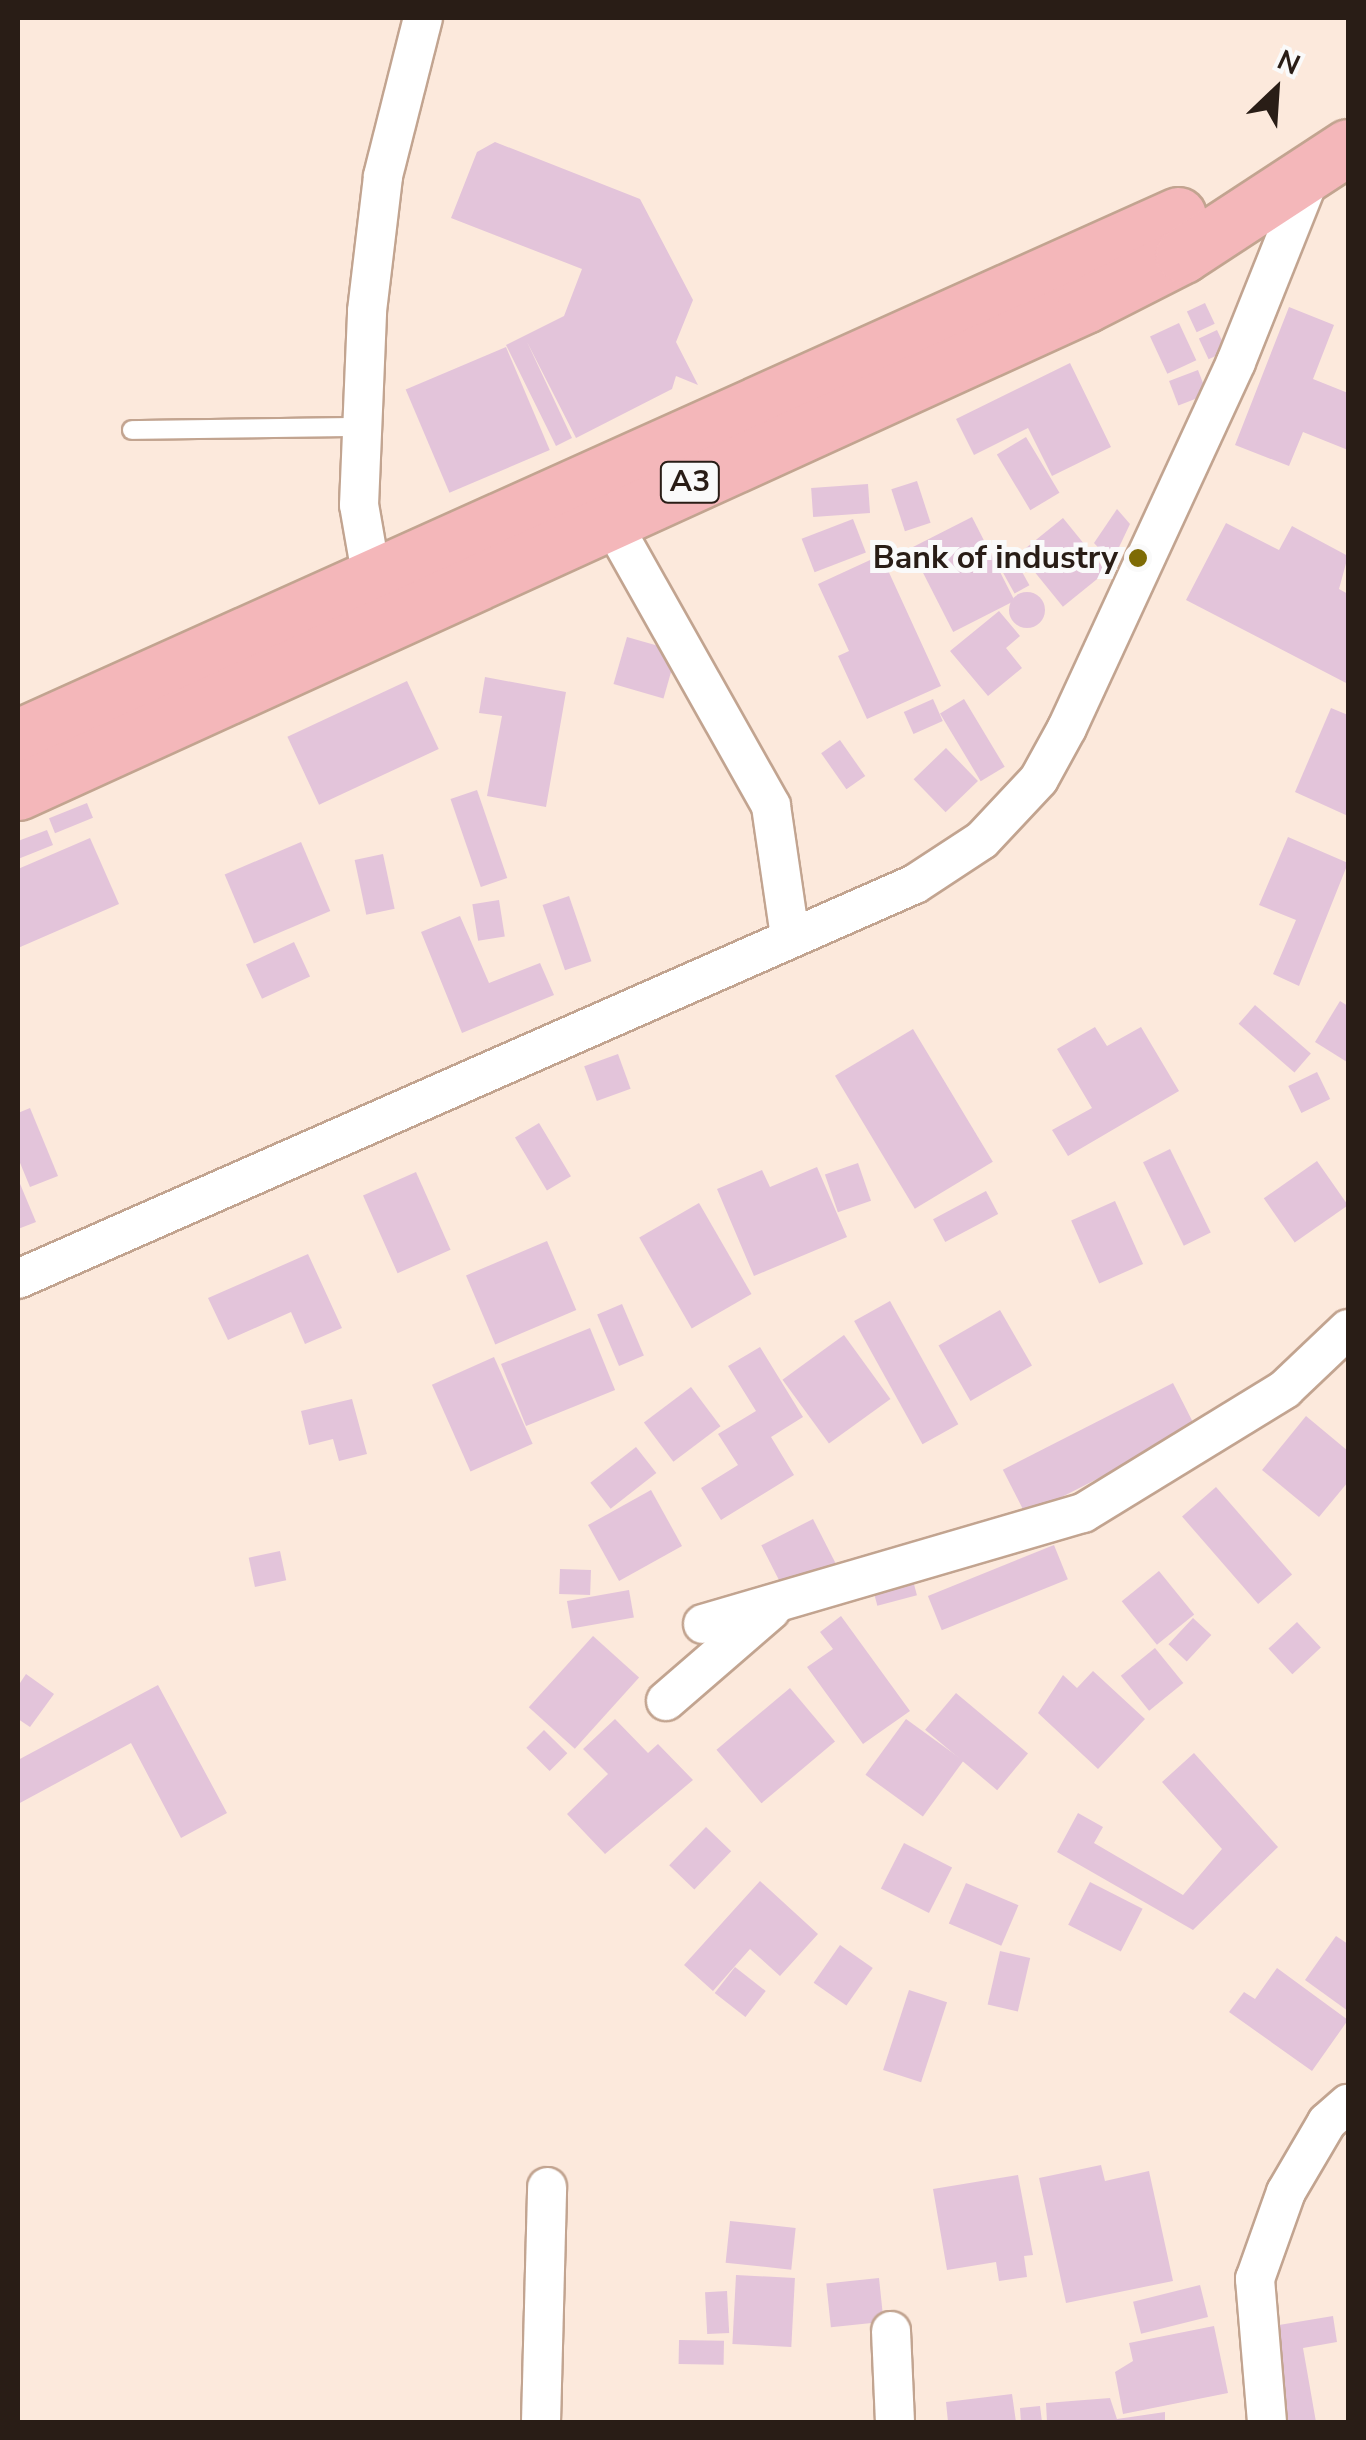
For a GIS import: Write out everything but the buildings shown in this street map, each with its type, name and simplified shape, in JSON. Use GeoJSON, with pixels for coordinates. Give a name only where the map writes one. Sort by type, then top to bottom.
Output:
{"type":"FeatureCollection","features":[{"type":"Feature","properties":{"kind":"highway","name":"A3"},"geometry":{"type":"LineString","coordinates":[[18,792],[376,600],[1146,232],[1278,158],[1348,106]]}},
{"type":"Feature","properties":{"kind":"highway","name":"A3"},"geometry":{"type":"LineString","coordinates":[[18,737],[376,600],[609,518],[1085,305],[1330,160]]}},
{"type":"Feature","properties":{"kind":"street"},"geometry":{"type":"LineString","coordinates":[[376,600],[359,426],[383,176],[422,18]]}},
{"type":"Feature","properties":{"kind":"street"},"geometry":{"type":"LineString","coordinates":[[18,1279],[950,864],[1040,779],[1330,160]]}},
{"type":"Feature","properties":{"kind":"street"},"geometry":{"type":"LineString","coordinates":[[609,518],[771,806],[790,936]]}},
{"type":"Feature","properties":{"kind":"street"},"geometry":{"type":"LineString","coordinates":[[703,1624],[1082,1513],[1285,1389],[1348,1330]]}},
{"type":"Feature","properties":{"kind":"street"},"geometry":{"type":"LineString","coordinates":[[666,1701],[777,1605]]}},
{"type":"Feature","properties":{"kind":"street"},"geometry":{"type":"LineString","coordinates":[[1267,2422],[1255,2279],[1286,2192],[1327,2122],[1348,2104]]}},
{"type":"Feature","properties":{"kind":"street"},"geometry":{"type":"LineString","coordinates":[[542,2422],[548,2187]]}},
{"type":"Feature","properties":{"kind":"street"},"geometry":{"type":"LineString","coordinates":[[891,2331],[895,2422]]}},
{"type":"Feature","properties":{"kind":"lane"},"geometry":{"type":"LineString","coordinates":[[132,430],[359,426]]}},
{"type":"Feature","properties":{"kind":"place","name":"Bank of industry"},"geometry":{"type":"Point","coordinates":[1138,558]}}]}
